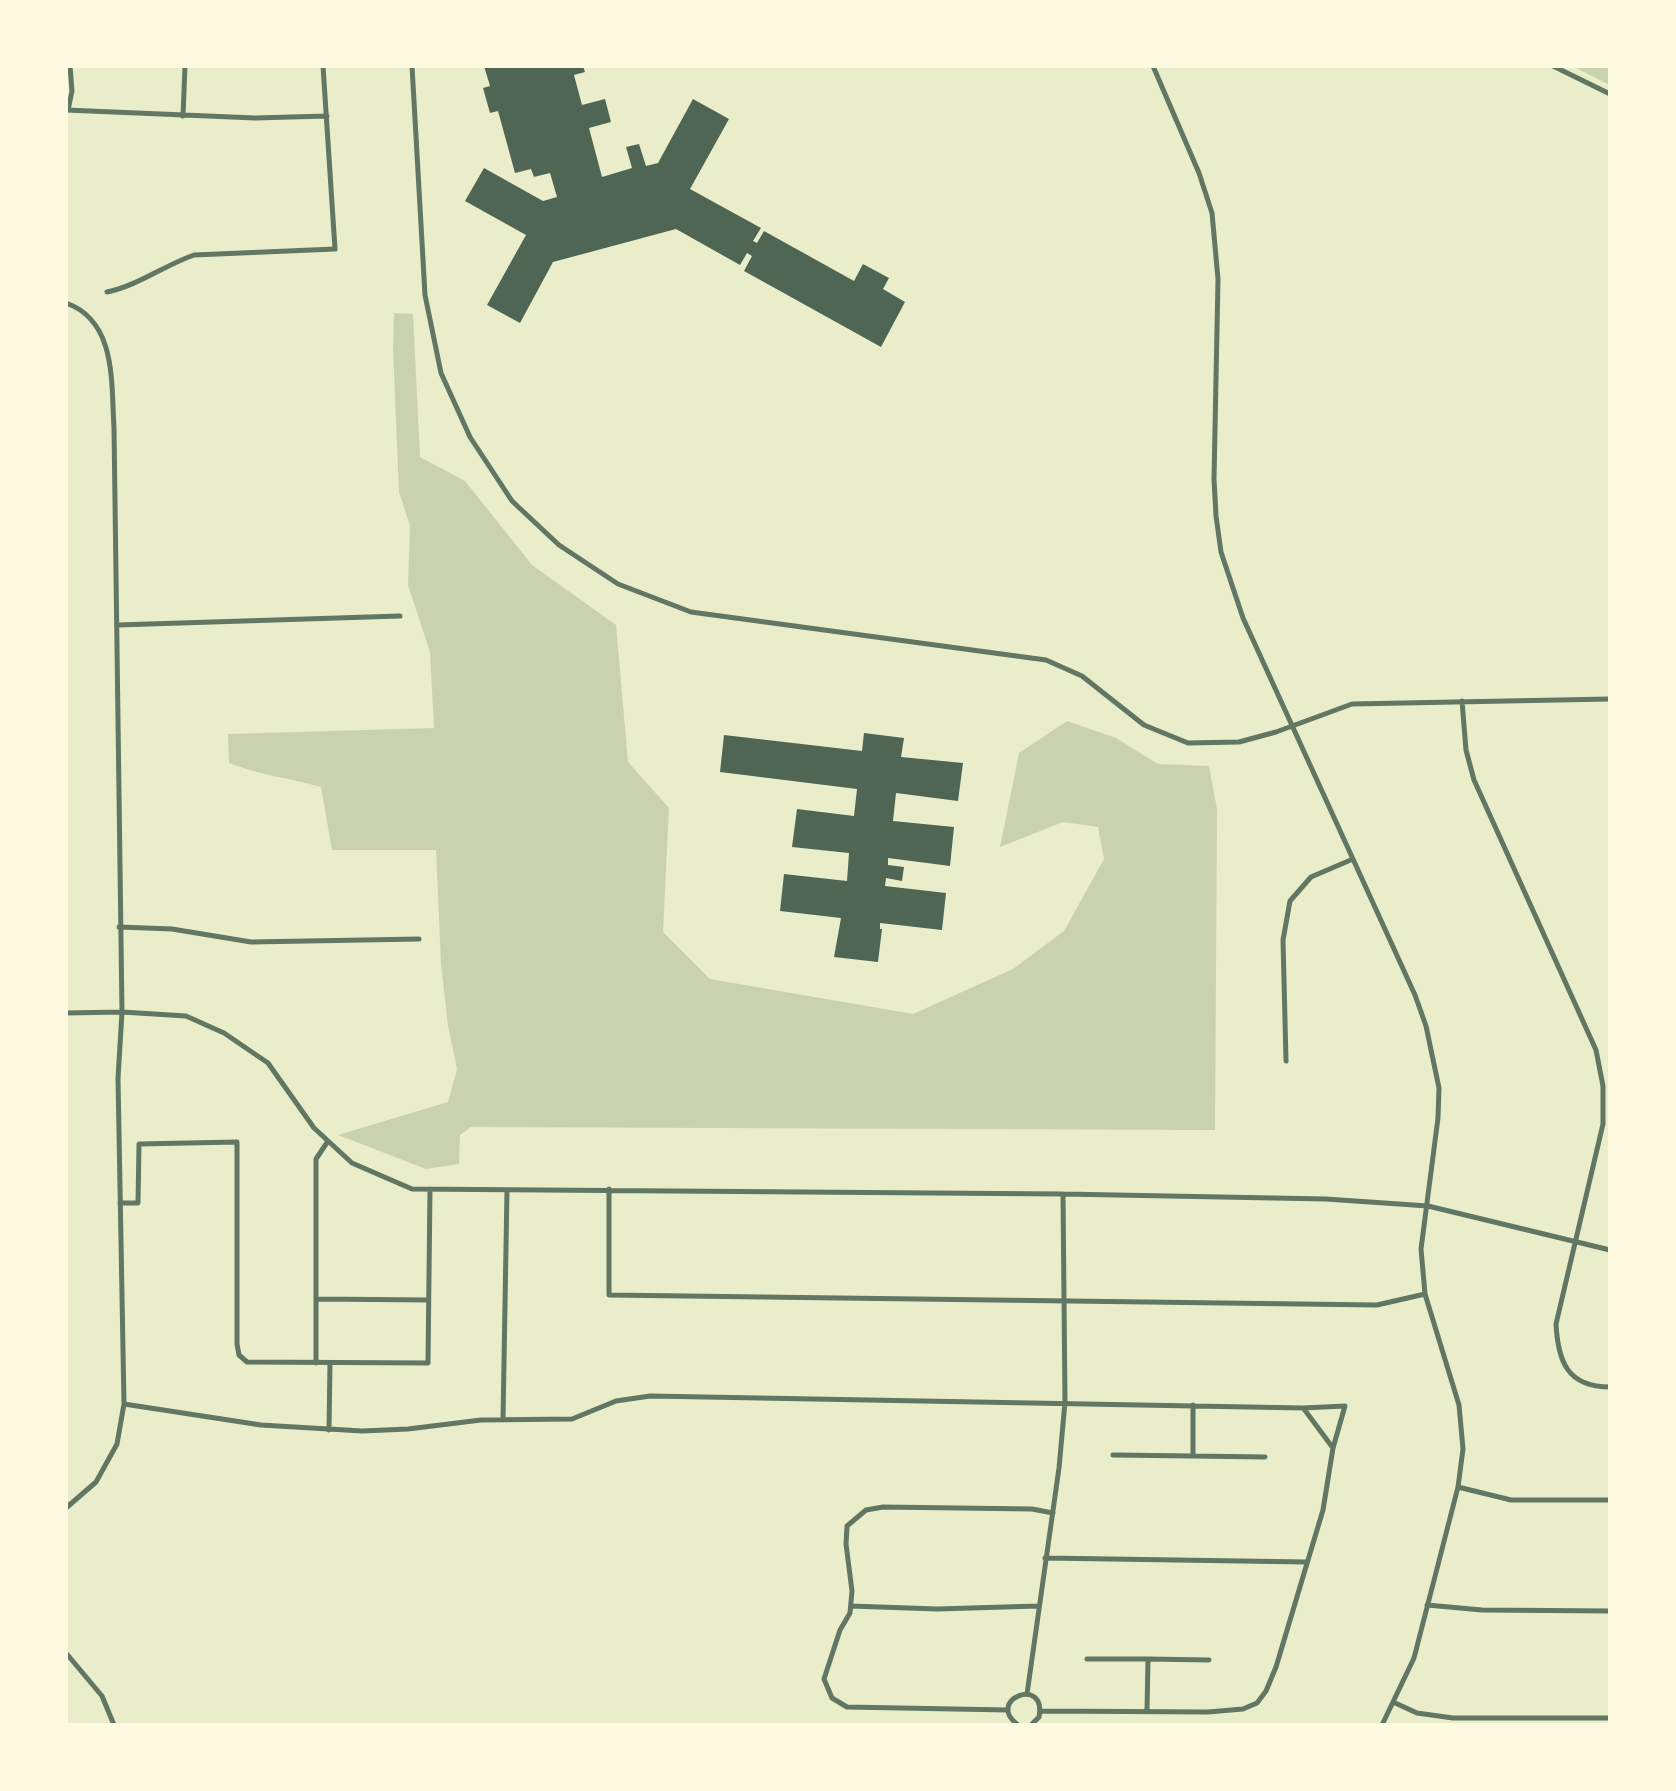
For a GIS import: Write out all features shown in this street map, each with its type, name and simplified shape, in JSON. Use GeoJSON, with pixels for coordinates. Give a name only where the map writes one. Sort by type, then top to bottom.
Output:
{"type":"FeatureCollection","features":[{"type":"Feature","properties":{"kind":"street"},"geometry":{"type":"LineString","coordinates":[[70,66],[72,91],[67,110],[183,116],[327,116]]}},
{"type":"Feature","properties":{"kind":"street"},"geometry":{"type":"LineString","coordinates":[[183,116],[185,66]]}},
{"type":"Feature","properties":{"kind":"street"},"geometry":{"type":"LineString","coordinates":[[107,292],[130,287],[194,255],[335,249],[323,66]]}},
{"type":"Feature","properties":{"kind":"street"},"geometry":{"type":"LineString","coordinates":[[412,66],[425,295],[441,373],[470,437],[512,501],[559,545],[618,584],[691,612],[1046,660],[1082,676],[1144,725],[1188,743],[1239,742],[1352,704],[1610,699]]}},
{"type":"Feature","properties":{"kind":"street"},"geometry":{"type":"LineString","coordinates":[[1153,66],[1199,173],[1212,213],[1218,279],[1214,479],[1221,552],[1243,618],[1415,995],[1434,1058],[1439,1088],[1421,1249],[1425,1294],[1459,1405],[1463,1449],[1458,1487],[1414,1658],[1382,1725]]}},
{"type":"Feature","properties":{"kind":"street"},"geometry":{"type":"LineString","coordinates":[[1553,66],[1610,94]]}},
{"type":"Feature","properties":{"kind":"street"},"geometry":{"type":"LineString","coordinates":[[66,303],[81,308],[96,325],[107,345],[114,428],[122,1012],[118,1078],[124,1404],[117,1444],[96,1482],[66,1508]]}},
{"type":"Feature","properties":{"kind":"street"},"geometry":{"type":"LineString","coordinates":[[118,625],[400,616]]}},
{"type":"Feature","properties":{"kind":"street"},"geometry":{"type":"LineString","coordinates":[[1462,701],[1466,750],[1474,780],[1599,1062],[1603,1086],[1603,1124],[1556,1324],[1558,1353],[1572,1376],[1595,1387],[1610,1387]]}},
{"type":"Feature","properties":{"kind":"street"},"geometry":{"type":"LineString","coordinates":[[1286,1061],[1283,940],[1290,901],[1311,877],[1353,859]]}},
{"type":"Feature","properties":{"kind":"street"},"geometry":{"type":"LineString","coordinates":[[119,927],[172,929],[251,942],[419,939]]}},
{"type":"Feature","properties":{"kind":"street"},"geometry":{"type":"LineString","coordinates":[[66,1013],[186,1016],[224,1033],[268,1063],[314,1128],[352,1163],[412,1189],[1326,1199],[1428,1206],[1610,1250]]}},
{"type":"Feature","properties":{"kind":"street"},"geometry":{"type":"LineString","coordinates":[[316,1363],[316,1159],[328,1141]]}},
{"type":"Feature","properties":{"kind":"street"},"geometry":{"type":"LineString","coordinates":[[120,1203],[138,1203],[139,1144],[237,1142],[239,1355],[247,1362],[428,1363],[430,1189]]}},
{"type":"Feature","properties":{"kind":"street"},"geometry":{"type":"LineString","coordinates":[[609,1189],[609,1295],[1377,1305],[1425,1294]]}},
{"type":"Feature","properties":{"kind":"street"},"geometry":{"type":"LineString","coordinates":[[503,1420],[507,1190]]}},
{"type":"Feature","properties":{"kind":"street"},"geometry":{"type":"LineString","coordinates":[[1027,1694],[1053,1513],[1065,1402],[1063,1194]]}},
{"type":"Feature","properties":{"kind":"street"},"geometry":{"type":"LineString","coordinates":[[317,1299],[428,1300]]}},
{"type":"Feature","properties":{"kind":"street"},"geometry":{"type":"LineString","coordinates":[[329,1430],[330,1363]]}},
{"type":"Feature","properties":{"kind":"street"},"geometry":{"type":"LineString","coordinates":[[124,1404],[261,1425],[329,1430],[408,1429],[503,1420],[572,1419],[616,1401],[650,1396],[1303,1408],[1345,1406],[1333,1448],[1323,1510],[1276,1667],[1257,1703],[1243,1709],[1208,1712],[1041,1711]]}},
{"type":"Feature","properties":{"kind":"street"},"geometry":{"type":"LineString","coordinates":[[1193,1405],[1193,1456]]}},
{"type":"Feature","properties":{"kind":"street"},"geometry":{"type":"LineString","coordinates":[[1303,1408],[1333,1448]]}},
{"type":"Feature","properties":{"kind":"street"},"geometry":{"type":"LineString","coordinates":[[1113,1455],[1265,1457]]}},
{"type":"Feature","properties":{"kind":"street"},"geometry":{"type":"LineString","coordinates":[[1458,1487],[1511,1500],[1610,1500]]}},
{"type":"Feature","properties":{"kind":"street"},"geometry":{"type":"LineString","coordinates":[[1008,1710],[847,1707],[832,1698],[824,1679],[851,1606],[847,1526],[866,1510],[883,1507],[1032,1509],[1053,1513]]}},
{"type":"Feature","properties":{"kind":"street"},"geometry":{"type":"LineString","coordinates":[[1045,1558],[1307,1562]]}},
{"type":"Feature","properties":{"kind":"street"},"geometry":{"type":"LineString","coordinates":[[1427,1605],[1482,1610],[1610,1611]]}},
{"type":"Feature","properties":{"kind":"street"},"geometry":{"type":"LineString","coordinates":[[851,1606],[937,1609],[1038,1606]]}},
{"type":"Feature","properties":{"kind":"street"},"geometry":{"type":"LineString","coordinates":[[66,1653],[102,1696],[114,1725]]}},
{"type":"Feature","properties":{"kind":"street"},"geometry":{"type":"LineString","coordinates":[[1087,1659],[1209,1660]]}},
{"type":"Feature","properties":{"kind":"street"},"geometry":{"type":"LineString","coordinates":[[1147,1710],[1148,1659]]}},
{"type":"Feature","properties":{"kind":"street"},"geometry":{"type":"LineString","coordinates":[[1018,1725],[1008,1710],[1014,1698],[1027,1694],[1038,1701],[1041,1711],[1031,1725]]}},
{"type":"Feature","properties":{"kind":"street"},"geometry":{"type":"LineString","coordinates":[[1393,1702],[1417,1713],[1453,1718],[1610,1718]]}},
{"type":"Feature","properties":{"kind":"green space"},"geometry":{"type":"Polygon","coordinates":[[[1572,66],[1610,66],[1610,85],[1572,66]]]}},
{"type":"Feature","properties":{"kind":"green space"},"geometry":{"type":"Polygon","coordinates":[[[394,313],[413,314],[420,457],[465,481],[532,565],[616,625],[628,762],[669,808],[663,932],[710,979],[913,1014],[1013,969],[1064,931],[1104,859],[1098,827],[1063,822],[1000,847],[1019,753],[1067,721],[1116,738],[1158,764],[1209,766],[1217,809],[1215,1130],[471,1127],[460,1135],[459,1164],[426,1169],[338,1135],[448,1102],[457,1069],[448,1026],[441,964],[436,850],[332,850],[321,787],[229,763],[228,734],[434,728],[430,652],[408,585],[410,526],[399,492],[394,313]]]}},
{"type":"Feature","properties":{"kind":"building"},"geometry":{"type":"Polygon","coordinates":[[[484,66],[583,66],[585,72],[574,75],[582,105],[605,99],[611,122],[589,128],[602,177],[632,168],[626,147],[639,144],[646,166],[658,163],[693,99],[729,119],[690,189],[761,228],[753,241],[757,243],[764,231],[854,281],[863,264],[889,278],[883,289],[905,302],[881,347],[744,271],[752,256],[747,253],[740,265],[676,229],[553,262],[520,323],[487,305],[526,235],[465,201],[484,168],[543,201],[557,197],[550,173],[534,177],[531,169],[515,173],[498,111],[490,113],[483,88],[490,86],[484,66]]]}},
{"type":"Feature","properties":{"kind":"building"},"geometry":{"type":"Polygon","coordinates":[[[864,733],[904,738],[901,757],[963,763],[958,801],[896,793],[893,821],[954,827],[950,866],[888,858],[888,865],[904,867],[902,881],[886,878],[885,886],[946,893],[942,930],[880,923],[878,962],[834,957],[841,918],[780,911],[784,874],[847,881],[849,853],[792,847],[797,809],[854,816],[857,789],[720,772],[724,735],[862,751],[864,733]]]}}]}
